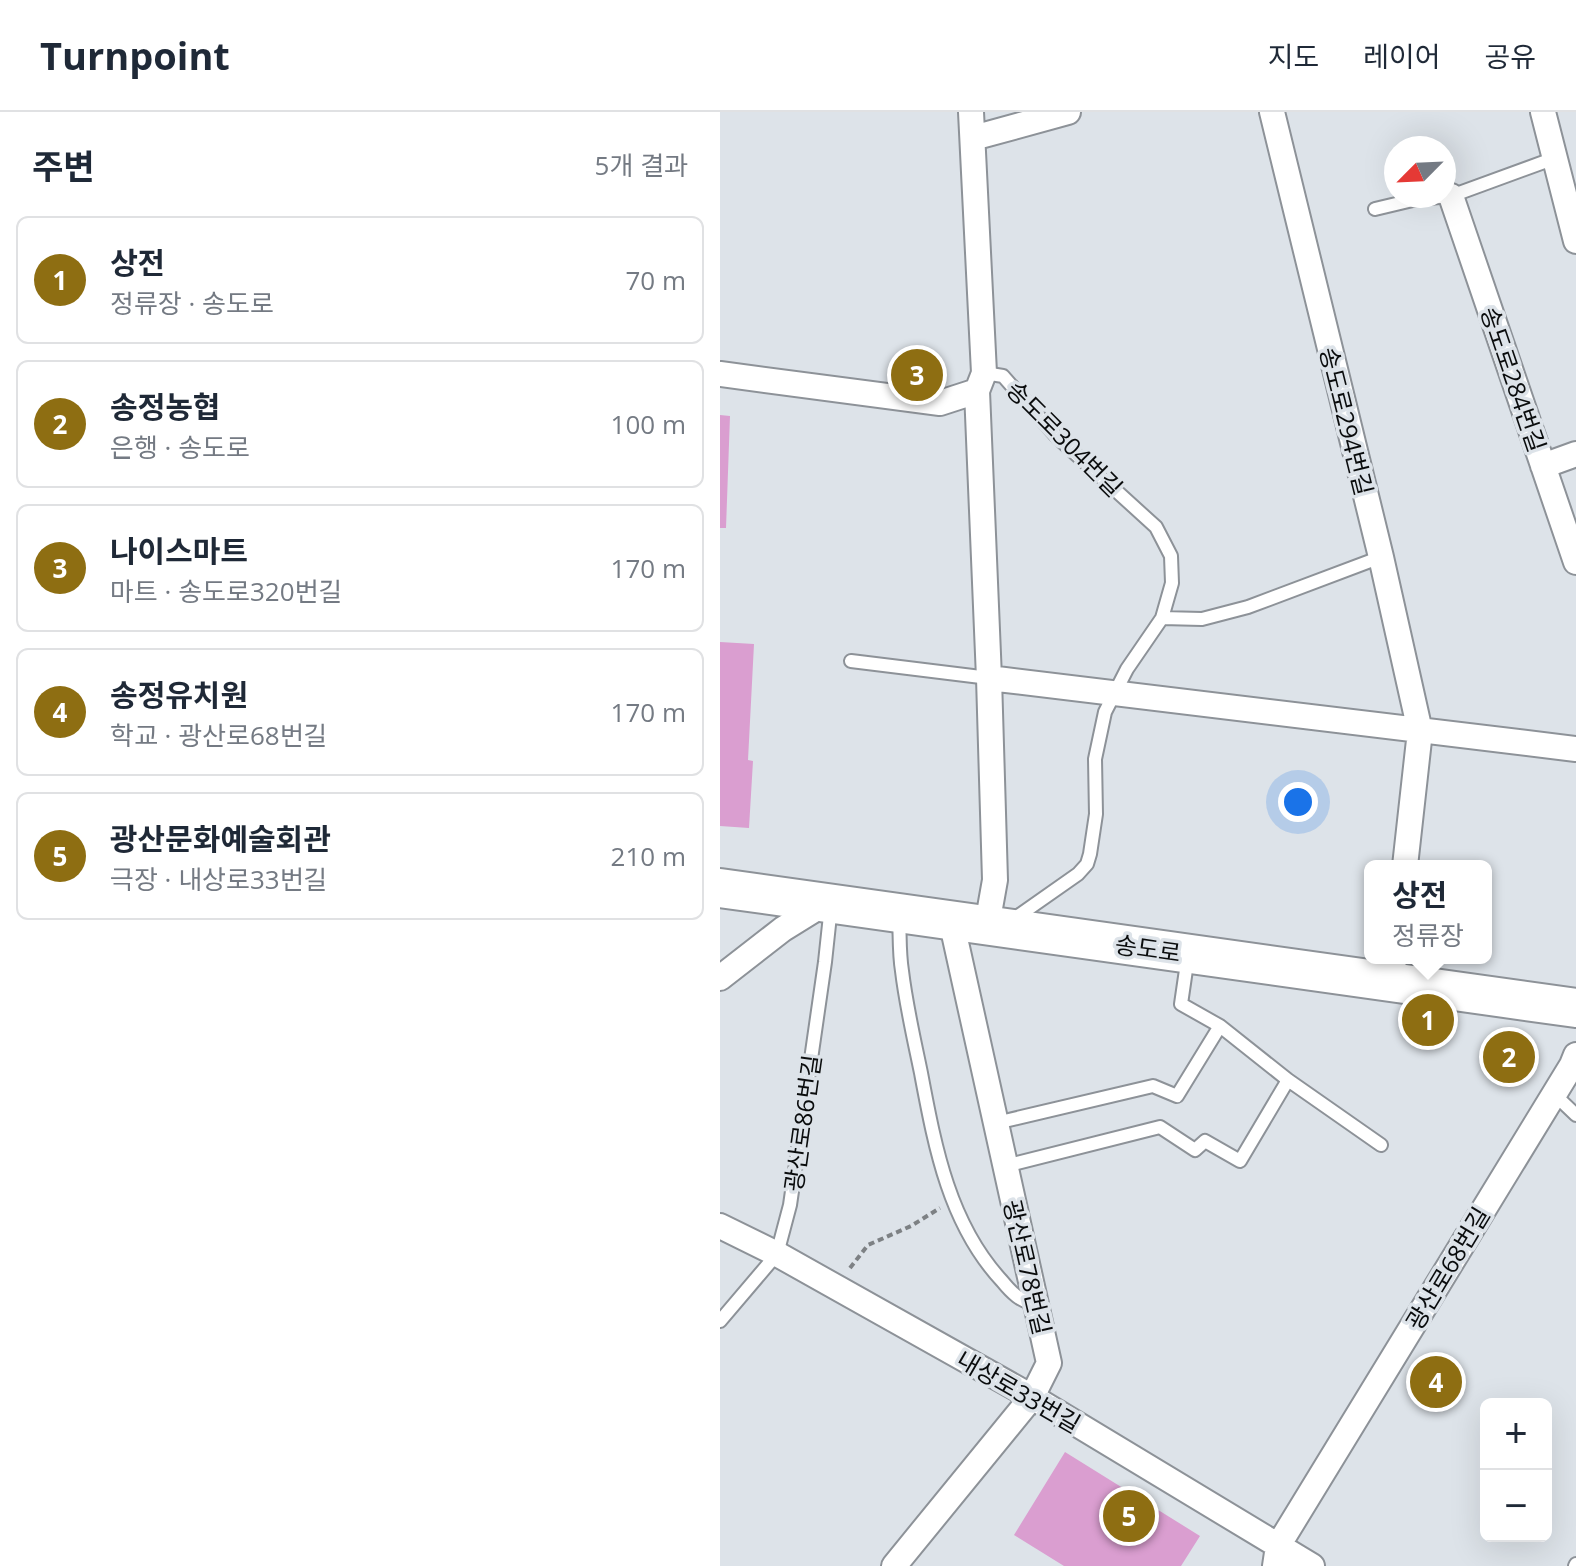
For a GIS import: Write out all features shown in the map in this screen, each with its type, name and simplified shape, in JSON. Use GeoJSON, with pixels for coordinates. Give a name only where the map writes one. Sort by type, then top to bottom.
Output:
{"type":"FeatureCollection","features":[{"type":"Feature","properties":{"kind":"main road","name":"송도로"},"geometry":{"type":"LineString","coordinates":[[720,888],[1188,954],[1393,970],[1576,1008]]}},
{"type":"Feature","properties":{"kind":"street","name":"송도로304번길"},"geometry":{"type":"LineString","coordinates":[[971,112],[980,382]]}},
{"type":"Feature","properties":{"kind":"street"},"geometry":{"type":"LineString","coordinates":[[973,138],[1068,112]]}},
{"type":"Feature","properties":{"kind":"street","name":"송도로294번길"},"geometry":{"type":"LineString","coordinates":[[1272,112],[1381,557],[1420,731],[1406,860]]}},
{"type":"Feature","properties":{"kind":"street"},"geometry":{"type":"LineString","coordinates":[[1543,112],[1566,155],[1576,241]]}},
{"type":"Feature","properties":{"kind":"street","name":"송도로284번길"},"geometry":{"type":"LineString","coordinates":[[1455,208],[1576,562]]}},
{"type":"Feature","properties":{"kind":"street"},"geometry":{"type":"LineString","coordinates":[[720,374],[940,403],[980,382],[995,880],[980,924]]}},
{"type":"Feature","properties":{"kind":"street"},"geometry":{"type":"LineString","coordinates":[[1543,466],[1576,454]]}},
{"type":"Feature","properties":{"kind":"street"},"geometry":{"type":"LineString","coordinates":[[989,678],[1576,749]]}},
{"type":"Feature","properties":{"kind":"street"},"geometry":{"type":"LineString","coordinates":[[720,978],[783,929],[828,903]]}},
{"type":"Feature","properties":{"kind":"street","name":"광산로78번길"},"geometry":{"type":"LineString","coordinates":[[894,1566],[1032,1397],[1049,1363],[996,1123],[980,924]]}},
{"type":"Feature","properties":{"kind":"street","name":"광산로68번길"},"geometry":{"type":"LineString","coordinates":[[1276,1556],[1576,1055]]}},
{"type":"Feature","properties":{"kind":"street","name":"내상로33번길"},"geometry":{"type":"LineString","coordinates":[[720,1226],[777,1254],[1032,1397],[1276,1556],[1312,1566]]}},
{"type":"Feature","properties":{"kind":"lane"},"geometry":{"type":"LineString","coordinates":[[1456,194],[1566,155]]}},
{"type":"Feature","properties":{"kind":"lane"},"geometry":{"type":"LineString","coordinates":[[1375,209],[1384,207]]}},
{"type":"Feature","properties":{"kind":"lane","name":"송도로304번길"},"geometry":{"type":"LineString","coordinates":[[980,382],[1003,376],[1057,437],[1156,527],[1171,556],[1172,583],[1162,618],[1127,669],[1105,712],[1095,759],[1096,814],[1087,864],[1078,874],[980,924]]}},
{"type":"Feature","properties":{"kind":"lane"},"geometry":{"type":"LineString","coordinates":[[1162,618],[1202,619],[1248,607],[1381,557]]}},
{"type":"Feature","properties":{"kind":"lane"},"geometry":{"type":"LineString","coordinates":[[851,661],[989,678]]}},
{"type":"Feature","properties":{"kind":"lane","name":"광산로86번길"},"geometry":{"type":"LineString","coordinates":[[720,1321],[777,1254],[790,1205],[823,977],[828,903]]}},
{"type":"Feature","properties":{"kind":"lane"},"geometry":{"type":"LineString","coordinates":[[899,913],[901,969],[911,1023],[940,1162],[953,1201],[967,1233],[992,1270],[1015,1295],[1029,1303],[1036,1303]]}},
{"type":"Feature","properties":{"kind":"lane"},"geometry":{"type":"LineString","coordinates":[[1188,954],[1181,1004],[1220,1026],[1288,1080],[1381,1145]]}},
{"type":"Feature","properties":{"kind":"lane"},"geometry":{"type":"LineString","coordinates":[[996,1123],[1153,1086],[1177,1096],[1220,1026]]}},
{"type":"Feature","properties":{"kind":"lane"},"geometry":{"type":"LineString","coordinates":[[1005,1166],[1160,1127],[1195,1150],[1205,1141],[1240,1161],[1288,1080]]}},
{"type":"Feature","properties":{"kind":"lane"},"geometry":{"type":"LineString","coordinates":[[1554,1094],[1576,1115]]}},
{"type":"Feature","properties":{"kind":"path"},"geometry":{"type":"LineString","coordinates":[[837,1287],[868,1245],[911,1226],[953,1201]]}},
{"type":"Feature","properties":{"kind":"building"},"geometry":{"type":"Polygon","coordinates":[[[720,415],[730,416],[726,528],[720,528],[720,415]]]}},
{"type":"Feature","properties":{"kind":"building"},"geometry":{"type":"Polygon","coordinates":[[[720,642],[754,644],[748,760],[753,761],[749,828],[720,826],[720,642]]]}},
{"type":"Feature","properties":{"kind":"building"},"geometry":{"type":"Polygon","coordinates":[[[1065,1452],[1200,1536],[1181,1566],[1064,1566],[1014,1535],[1065,1452]]]}},
{"type":"Feature","properties":{"kind":"place","name":"나이스마트"},"geometry":{"type":"Point","coordinates":[917,375]}},
{"type":"Feature","properties":{"kind":"place","name":"상전"},"geometry":{"type":"Point","coordinates":[1428,1020]}},
{"type":"Feature","properties":{"kind":"place","name":"송정농협"},"geometry":{"type":"Point","coordinates":[1509,1057]}},
{"type":"Feature","properties":{"kind":"place","name":"송정유치원"},"geometry":{"type":"Point","coordinates":[1436,1382]}},
{"type":"Feature","properties":{"kind":"place","name":"광산문화예술회관"},"geometry":{"type":"Point","coordinates":[1129,1516]}}]}
